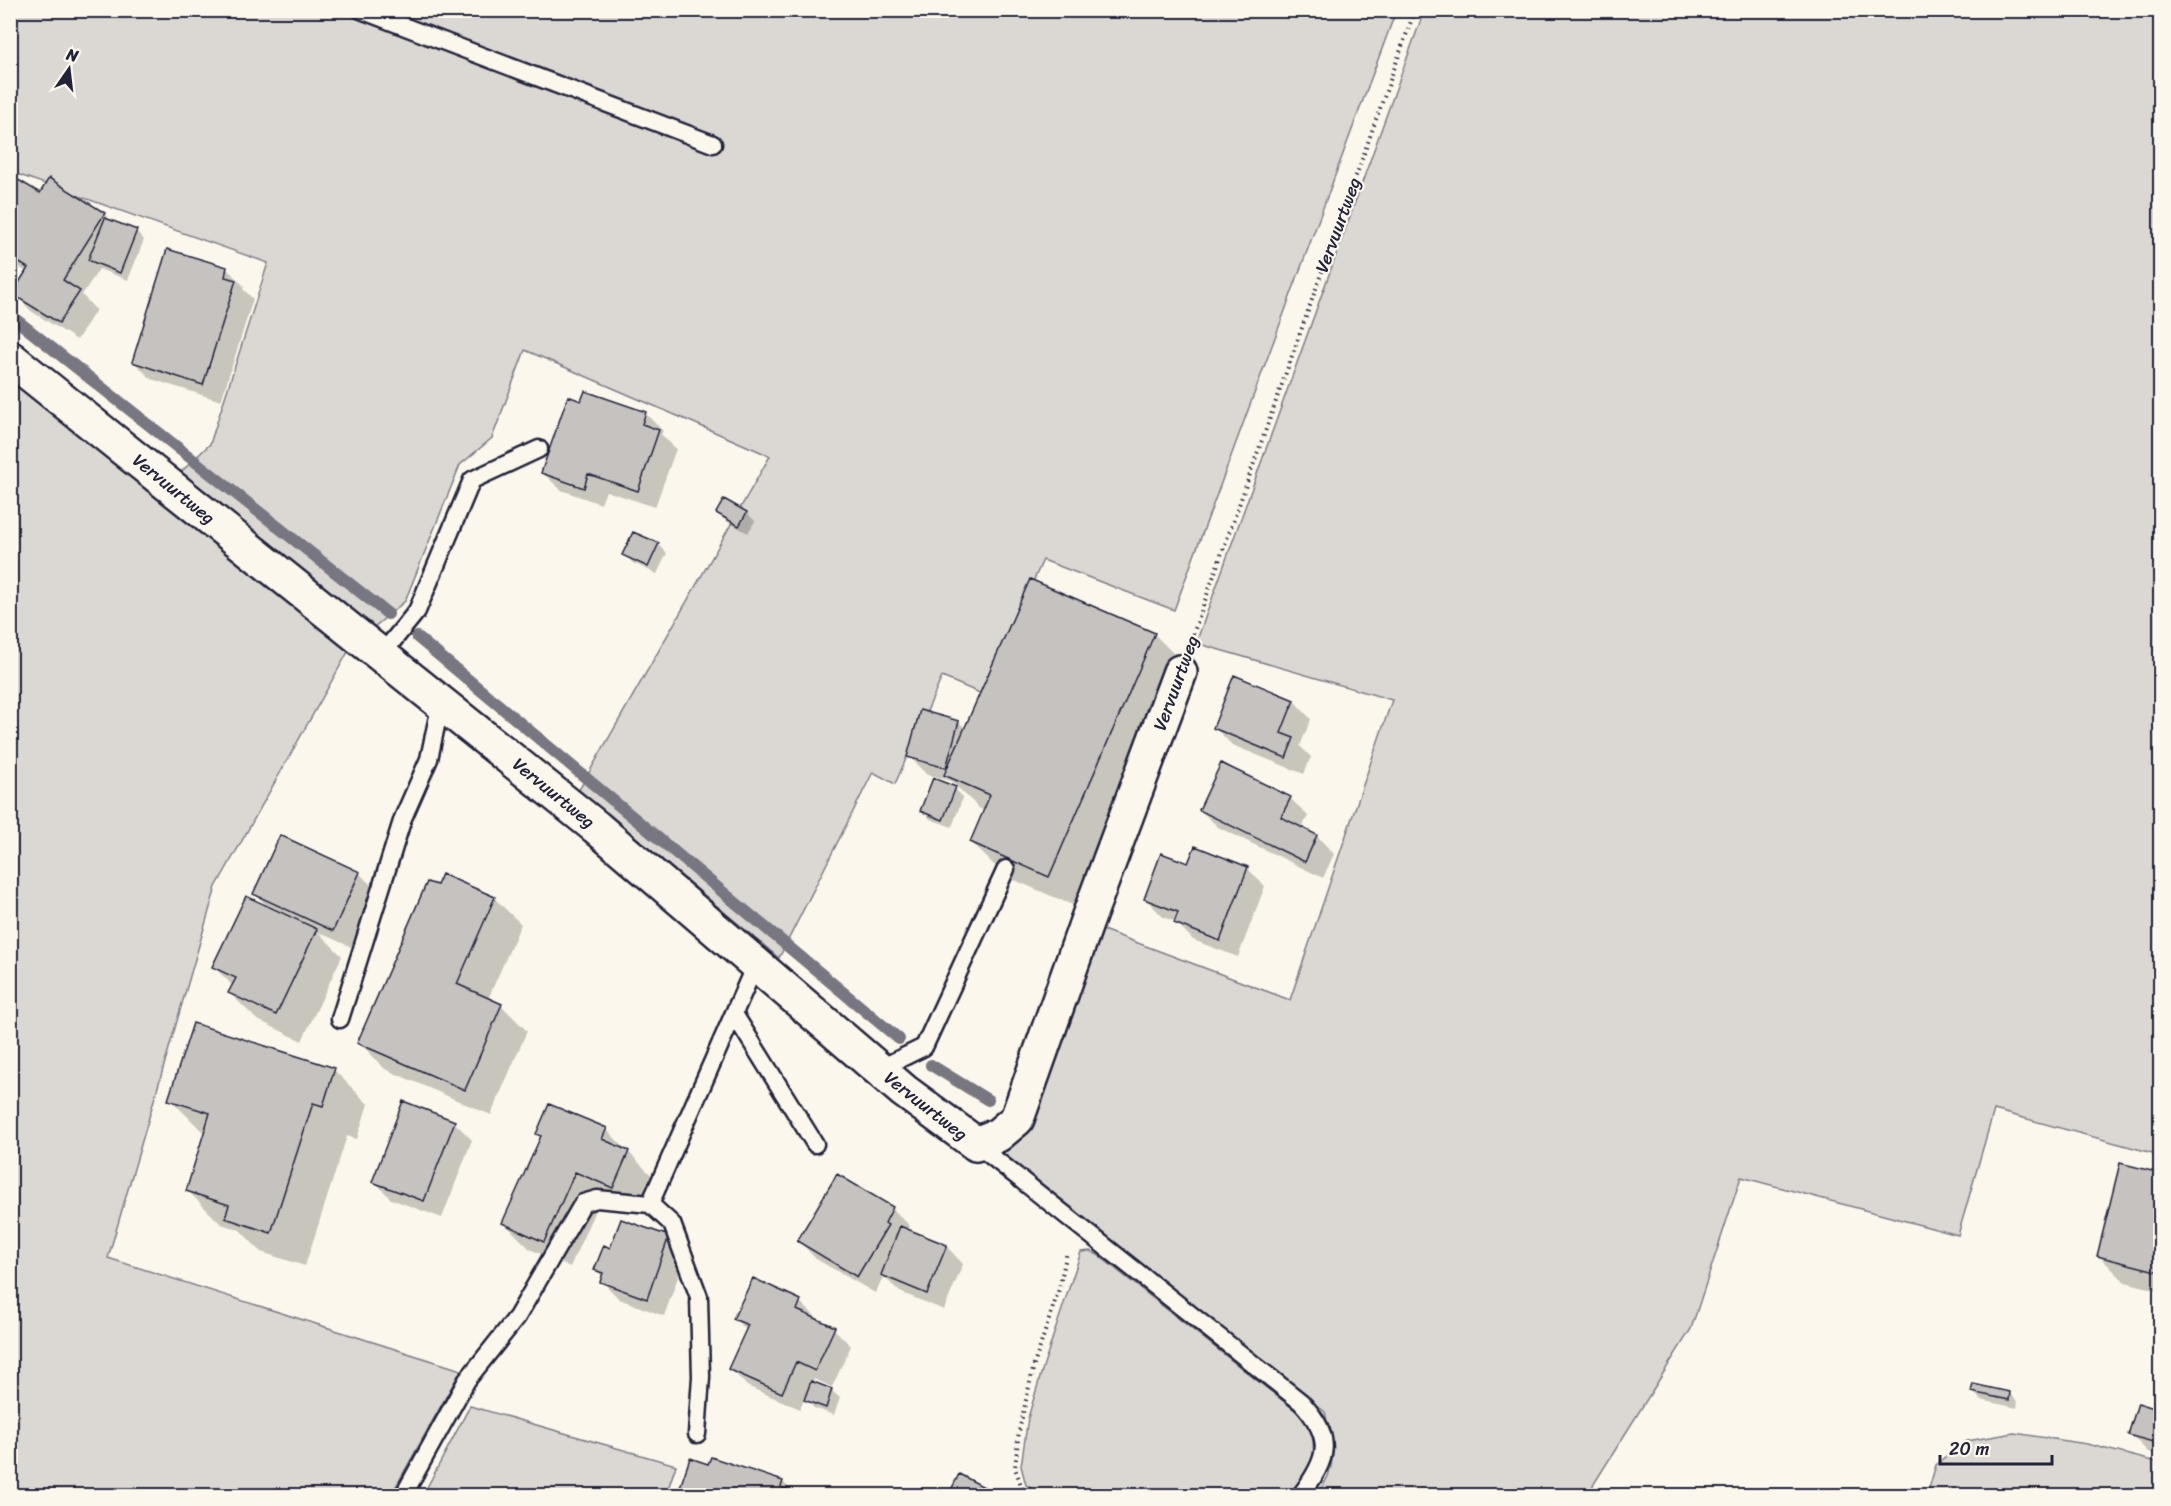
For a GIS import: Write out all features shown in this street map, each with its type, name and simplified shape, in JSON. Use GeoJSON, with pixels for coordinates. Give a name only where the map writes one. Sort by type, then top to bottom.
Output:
{"type":"FeatureCollection","features":[{"type":"Feature","properties":{"kind":"street","name":"Vervuurtweg"},"geometry":{"type":"LineString","coordinates":[[10,358],[596,826],[904,1091],[976,1144],[998,1135],[1017,1119],[1086,924],[1180,672]]}},
{"type":"Feature","properties":{"kind":"lane"},"geometry":{"type":"LineString","coordinates":[[361,10],[713,144]]}},
{"type":"Feature","properties":{"kind":"lane"},"geometry":{"type":"LineString","coordinates":[[382,654],[417,611],[472,480],[539,449]]}},
{"type":"Feature","properties":{"kind":"lane"},"geometry":{"type":"LineString","coordinates":[[340,1019],[403,818],[429,759],[441,702]]}},
{"type":"Feature","properties":{"kind":"lane"},"geometry":{"type":"LineString","coordinates":[[879,1069],[924,1047],[1006,869]]}},
{"type":"Feature","properties":{"kind":"lane"},"geometry":{"type":"LineString","coordinates":[[651,1204],[756,963]]}},
{"type":"Feature","properties":{"kind":"lane"},"geometry":{"type":"LineString","coordinates":[[734,1014],[815,1144]]}},
{"type":"Feature","properties":{"kind":"lane"},"geometry":{"type":"LineString","coordinates":[[976,1144],[1301,1402],[1316,1418],[1324,1435],[1324,1446],[1320,1464],[1300,1496]]}},
{"type":"Feature","properties":{"kind":"lane"},"geometry":{"type":"LineString","coordinates":[[403,1496],[467,1380],[517,1317],[583,1203],[597,1199],[651,1204],[672,1224],[699,1297],[701,1377],[698,1434]]}},
{"type":"Feature","properties":{"kind":"path","name":"Vervuurtweg"},"geometry":{"type":"LineString","coordinates":[[1180,672],[1415,10]]}},
{"type":"Feature","properties":{"kind":"path"},"geometry":{"type":"LineString","coordinates":[[1032,1496],[1022,1488],[1014,1468],[1034,1365],[1059,1289],[1068,1247],[1068,1215]]}},
{"type":"Feature","properties":{"kind":"shaded area"},"geometry":{"type":"Polygon","coordinates":[[[11,11],[1396,11],[1174,610],[1043,560],[982,694],[942,677],[895,784],[873,772],[779,958],[579,790],[770,456],[525,350],[492,438],[460,465],[405,601],[373,628],[181,472],[210,444],[268,263],[11,172],[11,11]]]}},
{"type":"Feature","properties":{"kind":"shaded area"},"geometry":{"type":"Polygon","coordinates":[[[1424,11],[2160,11],[2160,1155],[1994,1110],[1958,1235],[1741,1177],[1691,1329],[1587,1495],[1316,1496],[1324,1485],[1332,1465],[1332,1445],[1325,1412],[995,1148],[1034,1119],[1103,930],[1290,1000],[1392,700],[1196,643],[1424,11]]]}},
{"type":"Feature","properties":{"kind":"shaded area"},"geometry":{"type":"Polygon","coordinates":[[[10,373],[353,643],[216,887],[108,1258],[461,1370],[391,1495],[11,1495],[10,373]]]}},
{"type":"Feature","properties":{"kind":"shaded area"},"geometry":{"type":"Polygon","coordinates":[[[1090,1251],[1306,1419],[1313,1441],[1312,1459],[1305,1477],[1293,1495],[1042,1495],[1026,1485],[1021,1466],[1028,1418],[1081,1252],[1090,1251]]]}},
{"type":"Feature","properties":{"kind":"shaded area"},"geometry":{"type":"Polygon","coordinates":[[[470,1406],[676,1465],[666,1495],[423,1495],[470,1406]]]}},
{"type":"Feature","properties":{"kind":"shaded area"},"geometry":{"type":"Polygon","coordinates":[[[2014,1433],[2087,1444],[2160,1463],[2160,1495],[1927,1495],[1936,1465],[1967,1441],[2014,1433]]]}},
{"type":"Feature","properties":{"kind":"building"},"geometry":{"type":"Polygon","coordinates":[[[10,175],[40,193],[49,178],[105,213],[63,280],[80,291],[59,323],[12,294],[28,268],[10,257],[10,175]]]}},
{"type":"Feature","properties":{"kind":"building"},"geometry":{"type":"Polygon","coordinates":[[[105,218],[137,230],[120,273],[88,260],[105,218]]]}},
{"type":"Feature","properties":{"kind":"building"},"geometry":{"type":"Polygon","coordinates":[[[167,249],[227,267],[225,277],[236,280],[203,385],[132,362],[167,249]]]}},
{"type":"Feature","properties":{"kind":"building"},"geometry":{"type":"Polygon","coordinates":[[[585,391],[646,412],[642,424],[659,430],[638,491],[588,474],[584,488],[541,473],[568,396],[581,401],[585,391]]]}},
{"type":"Feature","properties":{"kind":"building"},"geometry":{"type":"Polygon","coordinates":[[[724,499],[747,512],[739,526],[716,513],[724,499]]]}},
{"type":"Feature","properties":{"kind":"building"},"geometry":{"type":"Polygon","coordinates":[[[633,532],[659,543],[648,567],[622,555],[633,532]]]}},
{"type":"Feature","properties":{"kind":"building"},"geometry":{"type":"Polygon","coordinates":[[[1030,579],[1155,633],[1049,877],[970,842],[990,795],[944,775],[1030,579]]]}},
{"type":"Feature","properties":{"kind":"building"},"geometry":{"type":"Polygon","coordinates":[[[1234,675],[1294,700],[1281,733],[1294,738],[1286,758],[1213,728],[1234,675]]]}},
{"type":"Feature","properties":{"kind":"building"},"geometry":{"type":"Polygon","coordinates":[[[920,710],[959,721],[946,768],[907,757],[920,710]]]}},
{"type":"Feature","properties":{"kind":"building"},"geometry":{"type":"Polygon","coordinates":[[[1221,763],[1291,797],[1281,817],[1317,835],[1305,862],[1199,810],[1221,763]]]}},
{"type":"Feature","properties":{"kind":"building"},"geometry":{"type":"Polygon","coordinates":[[[933,778],[956,787],[943,820],[920,811],[933,778]]]}},
{"type":"Feature","properties":{"kind":"building"},"geometry":{"type":"Polygon","coordinates":[[[280,835],[360,872],[333,931],[253,894],[280,835]]]}},
{"type":"Feature","properties":{"kind":"building"},"geometry":{"type":"Polygon","coordinates":[[[1195,846],[1248,867],[1220,941],[1174,923],[1178,912],[1144,899],[1161,853],[1188,863],[1195,846]]]}},
{"type":"Feature","properties":{"kind":"building"},"geometry":{"type":"Polygon","coordinates":[[[442,874],[495,897],[457,984],[502,1004],[465,1090],[357,1043],[427,882],[437,885],[442,874]]]}},
{"type":"Feature","properties":{"kind":"building"},"geometry":{"type":"Polygon","coordinates":[[[246,896],[317,929],[276,1015],[228,993],[236,978],[212,967],[246,896]]]}},
{"type":"Feature","properties":{"kind":"building"},"geometry":{"type":"Polygon","coordinates":[[[193,1023],[335,1068],[323,1106],[313,1103],[271,1233],[225,1218],[229,1205],[186,1191],[210,1113],[168,1100],[193,1023]]]}},
{"type":"Feature","properties":{"kind":"building"},"geometry":{"type":"Polygon","coordinates":[[[403,1101],[455,1121],[424,1201],[372,1182],[403,1101]]]}},
{"type":"Feature","properties":{"kind":"building"},"geometry":{"type":"Polygon","coordinates":[[[549,1104],[607,1128],[602,1139],[629,1151],[613,1188],[575,1172],[544,1242],[502,1223],[541,1136],[536,1134],[549,1104]]]}},
{"type":"Feature","properties":{"kind":"building"},"geometry":{"type":"Polygon","coordinates":[[[2120,1163],[2160,1173],[2160,1272],[2097,1256],[2120,1163]]]}},
{"type":"Feature","properties":{"kind":"building"},"geometry":{"type":"Polygon","coordinates":[[[837,1174],[893,1207],[885,1223],[888,1225],[857,1277],[797,1241],[837,1174]]]}},
{"type":"Feature","properties":{"kind":"building"},"geometry":{"type":"Polygon","coordinates":[[[621,1219],[669,1236],[647,1299],[600,1282],[603,1273],[594,1270],[604,1245],[610,1248],[621,1219]]]}},
{"type":"Feature","properties":{"kind":"building"},"geometry":{"type":"Polygon","coordinates":[[[900,1226],[947,1245],[927,1294],[881,1275],[900,1226]]]}},
{"type":"Feature","properties":{"kind":"building"},"geometry":{"type":"Polygon","coordinates":[[[753,1278],[801,1300],[797,1310],[835,1327],[815,1371],[796,1362],[782,1393],[728,1369],[748,1325],[733,1319],[753,1278]]]}},
{"type":"Feature","properties":{"kind":"building"},"geometry":{"type":"Polygon","coordinates":[[[811,1381],[832,1389],[826,1408],[804,1400],[811,1381]]]}},
{"type":"Feature","properties":{"kind":"building"},"geometry":{"type":"Polygon","coordinates":[[[1973,1384],[2010,1392],[2009,1400],[1971,1392],[1973,1384]]]}},
{"type":"Feature","properties":{"kind":"building"},"geometry":{"type":"Polygon","coordinates":[[[2160,1386],[2160,1444],[2128,1435],[2138,1403],[2154,1408],[2160,1386]]]}},
{"type":"Feature","properties":{"kind":"building"},"geometry":{"type":"Polygon","coordinates":[[[711,1457],[783,1481],[781,1487],[803,1496],[677,1496],[690,1458],[708,1464],[711,1457]]]}},
{"type":"Feature","properties":{"kind":"building"},"geometry":{"type":"Polygon","coordinates":[[[959,1474],[1001,1496],[948,1496],[959,1474]]]}},
{"type":"Feature","properties":{"kind":"waterway"},"geometry":{"type":"LineString","coordinates":[[10,315],[388,614]]}},
{"type":"Feature","properties":{"kind":"waterway"},"geometry":{"type":"LineString","coordinates":[[417,637],[899,1039]]}},
{"type":"Feature","properties":{"kind":"waterway"},"geometry":{"type":"LineString","coordinates":[[931,1065],[988,1100]]}}]}
